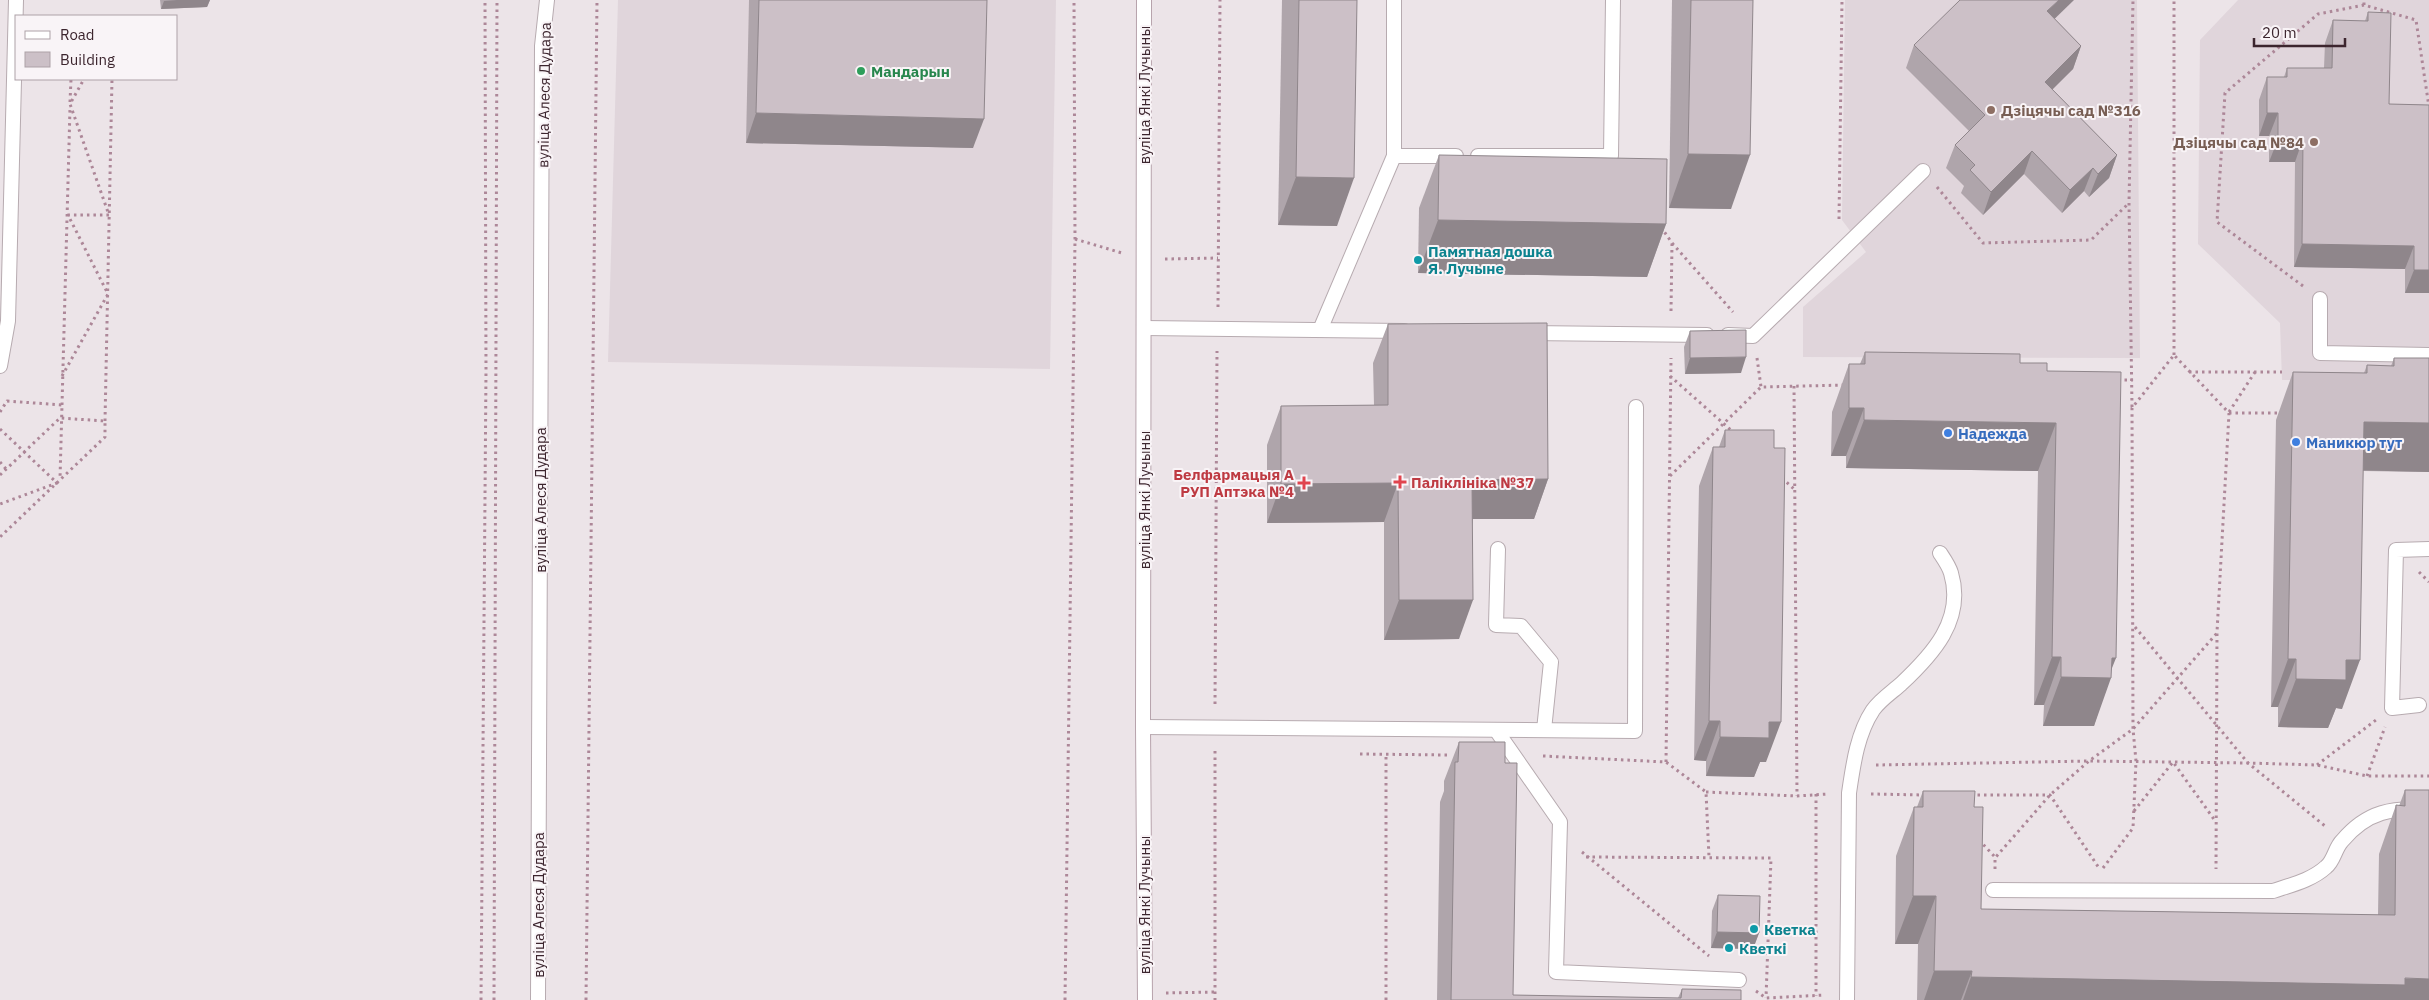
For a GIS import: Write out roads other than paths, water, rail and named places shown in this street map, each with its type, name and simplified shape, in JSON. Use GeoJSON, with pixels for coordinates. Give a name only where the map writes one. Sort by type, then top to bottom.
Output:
{"type":"FeatureCollection","features":[{"type":"Feature","properties":{"kind":"street"},"geometry":{"type":"LineString","coordinates":[[16,0],[16,15]]}},
{"type":"Feature","properties":{"kind":"street","name":"вуліца Алеся Дудара"},"geometry":{"type":"LineString","coordinates":[[538,1000],[542,56],[548,0]]}},
{"type":"Feature","properties":{"kind":"street","name":"вуліца Янкі Лучыны"},"geometry":{"type":"LineString","coordinates":[[1144,0],[1143,727],[1145,997]]}},
{"type":"Feature","properties":{"kind":"street"},"geometry":{"type":"LineString","coordinates":[[1320,330],[1394,156],[1394,0]]}},
{"type":"Feature","properties":{"kind":"street"},"geometry":{"type":"LineString","coordinates":[[1394,156],[1611,156],[1613,0]]}},
{"type":"Feature","properties":{"kind":"street"},"geometry":{"type":"LineString","coordinates":[[0,366],[8,321],[15,40]]}},
{"type":"Feature","properties":{"kind":"street"},"geometry":{"type":"LineString","coordinates":[[1515,333],[1754,336],[1923,171]]}},
{"type":"Feature","properties":{"kind":"street"},"geometry":{"type":"LineString","coordinates":[[2320,299],[2320,353],[2429,355]]}},
{"type":"Feature","properties":{"kind":"street"},"geometry":{"type":"LineString","coordinates":[[1144,328],[1417,332]]}},
{"type":"Feature","properties":{"kind":"street"},"geometry":{"type":"LineString","coordinates":[[1143,727],[1635,731],[1636,406]]}},
{"type":"Feature","properties":{"kind":"street"},"geometry":{"type":"LineString","coordinates":[[1498,549],[1496,625],[1521,626],[1551,662],[1544,730]]}},
{"type":"Feature","properties":{"kind":"street"},"geometry":{"type":"LineString","coordinates":[[2419,704],[2392,708],[2396,550],[2429,549]]}},
{"type":"Feature","properties":{"kind":"street"},"geometry":{"type":"LineString","coordinates":[[1846,997],[1849,793],[1853,765],[1861,733],[1874,709],[1929,658],[1944,635],[1954,605],[1951,573],[1940,553]]}},
{"type":"Feature","properties":{"kind":"street"},"geometry":{"type":"LineString","coordinates":[[1496,730],[1560,822],[1556,972],[1739,980]]}},
{"type":"Feature","properties":{"kind":"street"},"geometry":{"type":"LineString","coordinates":[[1993,890],[2273,891],[2300,883],[2327,867],[2342,841],[2373,815],[2401,808],[2429,810]]}},
{"type":"Feature","properties":{"kind":"place","name":"Мандарын"},"geometry":{"type":"Point","coordinates":[861,71]}},
{"type":"Feature","properties":{"kind":"place","name":"Дзіцячы сад №316"},"geometry":{"type":"Point","coordinates":[1991,110]}},
{"type":"Feature","properties":{"kind":"place","name":"Дзіцячы сад №84"},"geometry":{"type":"Point","coordinates":[2314,142]}},
{"type":"Feature","properties":{"kind":"place","name":"Памятная дошка Я. Лучыне"},"geometry":{"type":"Point","coordinates":[1418,260]}},
{"type":"Feature","properties":{"kind":"place","name":"Надежда"},"geometry":{"type":"Point","coordinates":[1948,433]}},
{"type":"Feature","properties":{"kind":"place","name":"Маникюр тут"},"geometry":{"type":"Point","coordinates":[2296,442]}},
{"type":"Feature","properties":{"kind":"place","name":"Паліклініка №37"},"geometry":{"type":"Point","coordinates":[1400,482]}},
{"type":"Feature","properties":{"kind":"place","name":"Белфармацыя А РУП Аптэка №4"},"geometry":{"type":"Point","coordinates":[1304,483]}},
{"type":"Feature","properties":{"kind":"place","name":"Кветка"},"geometry":{"type":"Point","coordinates":[1754,929]}},
{"type":"Feature","properties":{"kind":"place","name":"Кветкі"},"geometry":{"type":"Point","coordinates":[1729,948]}}]}
